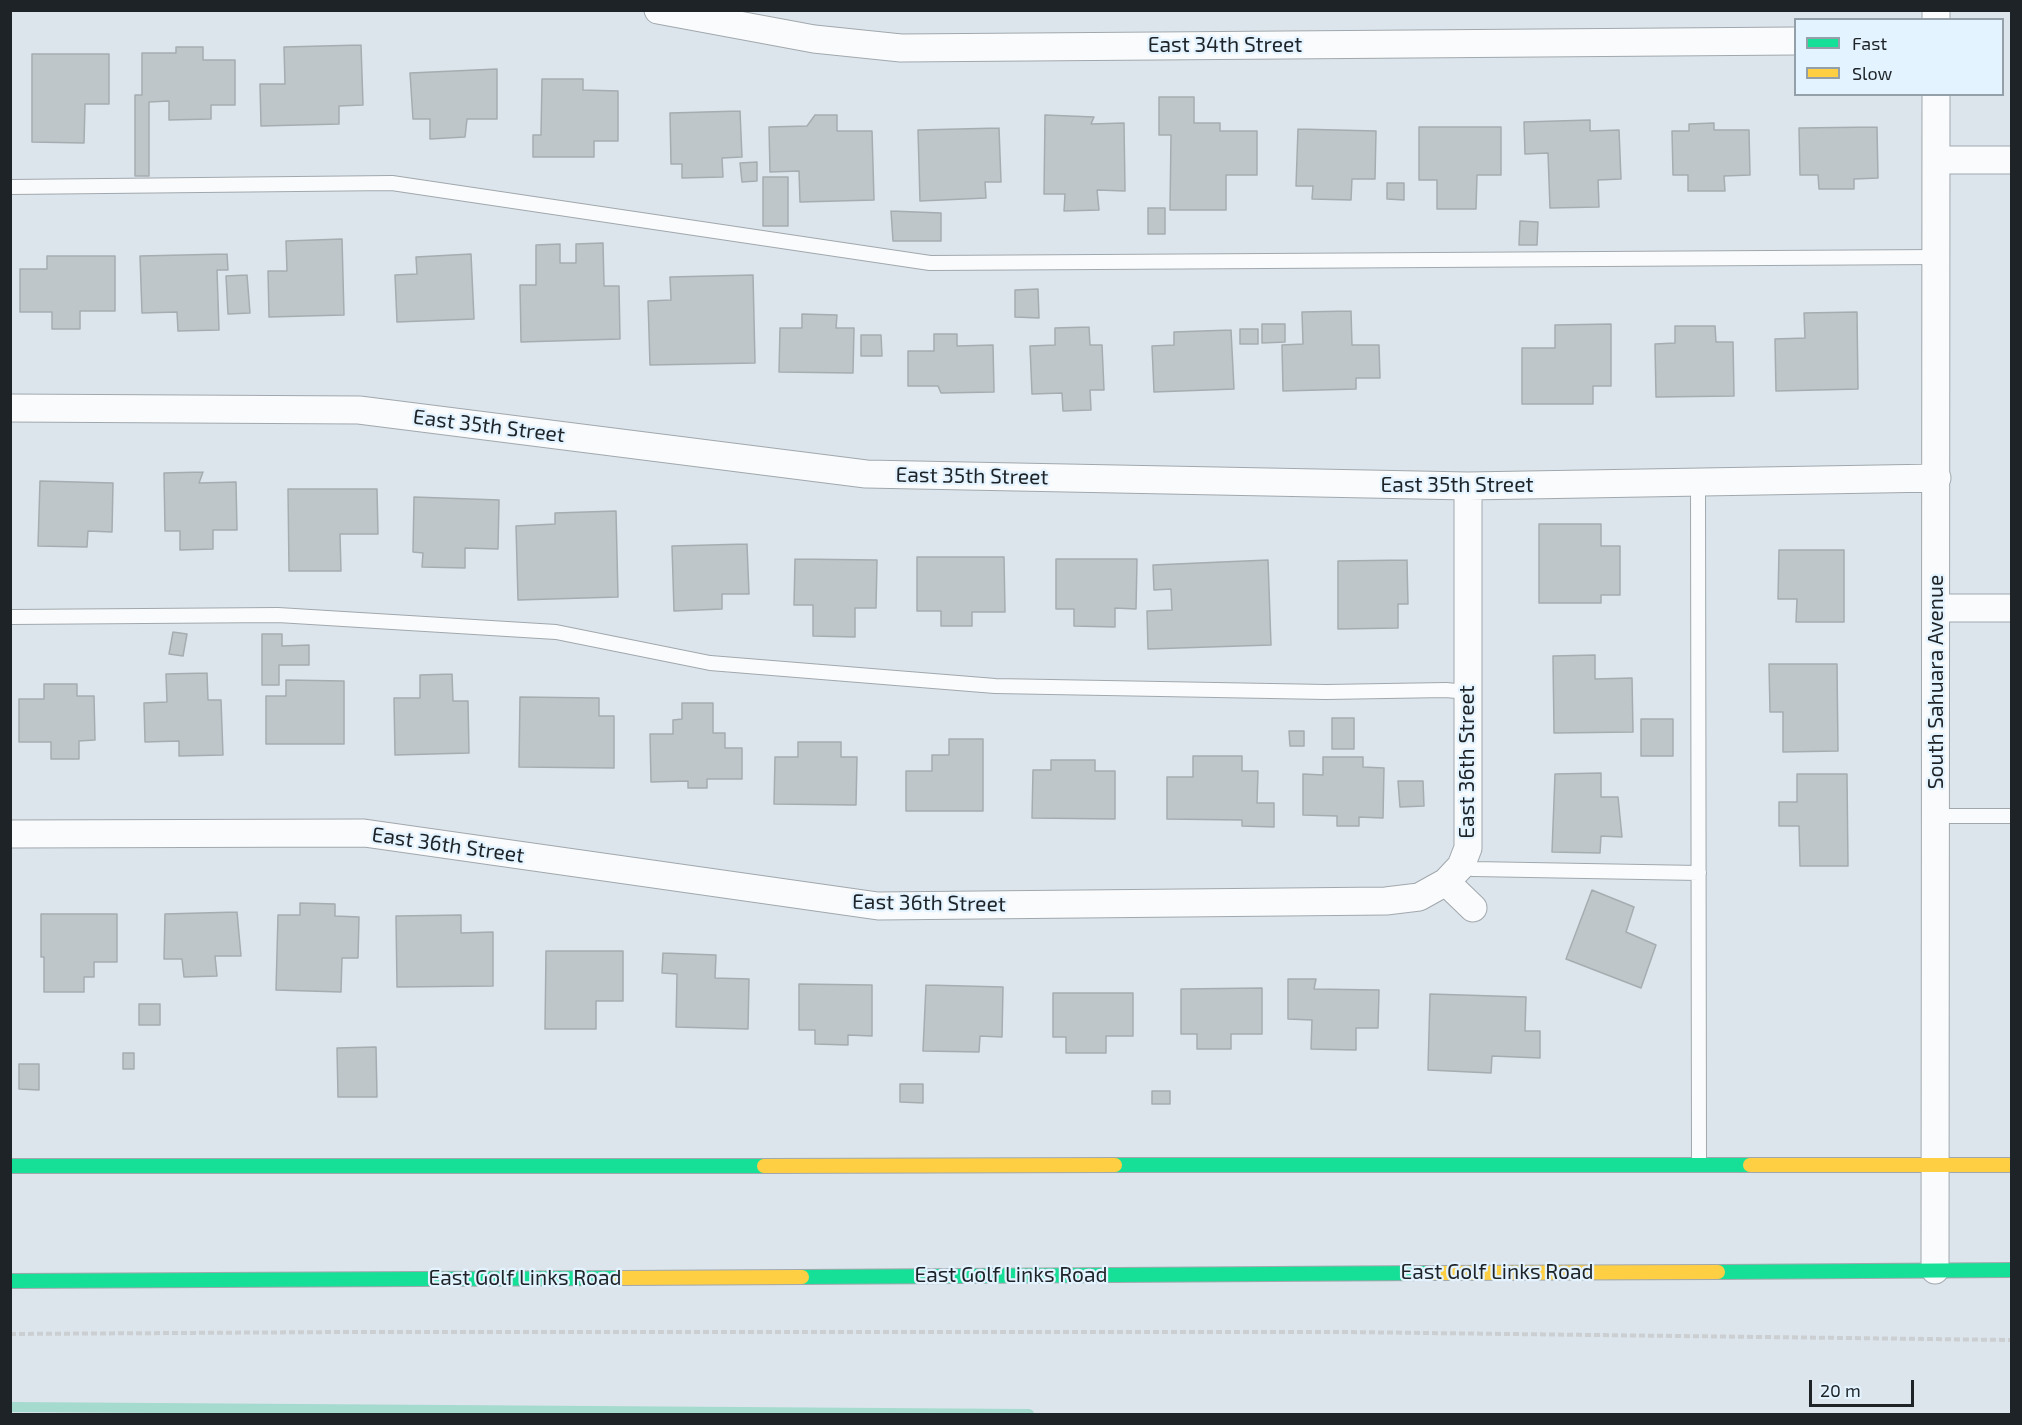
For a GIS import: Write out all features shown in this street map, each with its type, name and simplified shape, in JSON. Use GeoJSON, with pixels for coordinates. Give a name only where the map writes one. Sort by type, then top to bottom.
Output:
{"type":"FeatureCollection","features":[{"type":"Feature","properties":{"kind":"main road"},"geometry":{"type":"LineString","coordinates":[[10,1166],[2012,1164]]}},
{"type":"Feature","properties":{"kind":"main road","name":"East Golf Links Road"},"geometry":{"type":"LineString","coordinates":[[10,1281],[2012,1270]]}},
{"type":"Feature","properties":{"kind":"street","name":"East 34th Street"},"geometry":{"type":"LineString","coordinates":[[658,10],[814,39],[901,48],[1794,40]]}},
{"type":"Feature","properties":{"kind":"street","name":"South Sahuara Avenue"},"geometry":{"type":"LineString","coordinates":[[1935,1270],[1936,96]]}},
{"type":"Feature","properties":{"kind":"street"},"geometry":{"type":"LineString","coordinates":[[1937,160],[2012,160]]}},
{"type":"Feature","properties":{"kind":"street","name":"East 35th Street"},"geometry":{"type":"LineString","coordinates":[[10,408],[359,410],[866,474],[1468,486],[1936,478]]}},
{"type":"Feature","properties":{"kind":"street","name":"East 36th Street"},"geometry":{"type":"LineString","coordinates":[[10,834],[364,833],[878,906],[1386,902],[1419,897],[1454,874],[1468,848],[1468,486]]}},
{"type":"Feature","properties":{"kind":"street"},"geometry":{"type":"LineString","coordinates":[[1936,608],[2012,608]]}},
{"type":"Feature","properties":{"kind":"street"},"geometry":{"type":"LineString","coordinates":[[1454,874],[1473,908]]}},
{"type":"Feature","properties":{"kind":"lane"},"geometry":{"type":"LineString","coordinates":[[10,187],[392,183],[930,263],[1937,257]]}},
{"type":"Feature","properties":{"kind":"lane"},"geometry":{"type":"LineString","coordinates":[[1698,482],[1699,1164]]}},
{"type":"Feature","properties":{"kind":"lane"},"geometry":{"type":"LineString","coordinates":[[10,617],[278,615],[556,632],[710,663],[995,686],[1467,692]]}},
{"type":"Feature","properties":{"kind":"lane"},"geometry":{"type":"LineString","coordinates":[[1935,816],[2012,816]]}},
{"type":"Feature","properties":{"kind":"lane"},"geometry":{"type":"LineString","coordinates":[[1454,874],[1473,869],[1699,873]]}},
{"type":"Feature","properties":{"kind":"path"},"geometry":{"type":"LineString","coordinates":[[10,1334],[1344,1332],[2012,1340]]}},
{"type":"Feature","properties":{"kind":"building"},"geometry":{"type":"Polygon","coordinates":[[[361,45],[363,105],[339,106],[339,124],[261,126],[260,84],[285,84],[284,47],[361,45]]]}},
{"type":"Feature","properties":{"kind":"building"},"geometry":{"type":"Polygon","coordinates":[[[176,47],[203,47],[203,60],[235,60],[235,105],[211,105],[211,119],[169,120],[169,101],[149,102],[149,176],[135,176],[135,95],[142,95],[142,53],[176,53],[176,47]]]}},
{"type":"Feature","properties":{"kind":"building"},"geometry":{"type":"Polygon","coordinates":[[[32,54],[109,54],[109,104],[85,104],[84,143],[32,142],[32,54]]]}},
{"type":"Feature","properties":{"kind":"building"},"geometry":{"type":"Polygon","coordinates":[[[497,69],[497,119],[467,119],[465,137],[430,139],[430,119],[413,119],[410,73],[497,69]]]}},
{"type":"Feature","properties":{"kind":"building"},"geometry":{"type":"Polygon","coordinates":[[[542,79],[583,79],[583,90],[618,91],[618,141],[594,141],[594,157],[533,157],[533,135],[541,135],[542,79]]]}},
{"type":"Feature","properties":{"kind":"building"},"geometry":{"type":"Polygon","coordinates":[[[1159,97],[1194,97],[1194,123],[1220,123],[1220,131],[1257,131],[1257,175],[1226,175],[1226,210],[1170,210],[1171,135],[1159,135],[1159,97]]]}},
{"type":"Feature","properties":{"kind":"building"},"geometry":{"type":"Polygon","coordinates":[[[740,111],[742,157],[722,158],[723,177],[682,178],[682,164],[671,164],[670,113],[740,111]]]}},
{"type":"Feature","properties":{"kind":"building"},"geometry":{"type":"Polygon","coordinates":[[[815,115],[837,115],[837,131],[872,131],[874,200],[800,202],[799,171],[770,172],[769,127],[807,126],[815,115]]]}},
{"type":"Feature","properties":{"kind":"building"},"geometry":{"type":"Polygon","coordinates":[[[1045,115],[1094,117],[1091,124],[1124,123],[1125,191],[1097,190],[1099,210],[1064,211],[1065,194],[1044,194],[1045,115]]]}},
{"type":"Feature","properties":{"kind":"building"},"geometry":{"type":"Polygon","coordinates":[[[1590,120],[1590,131],[1619,130],[1621,179],[1598,180],[1599,207],[1550,208],[1548,153],[1525,154],[1524,122],[1590,120]]]}},
{"type":"Feature","properties":{"kind":"building"},"geometry":{"type":"Polygon","coordinates":[[[1714,123],[1714,130],[1749,130],[1750,175],[1724,176],[1725,191],[1688,191],[1688,175],[1673,175],[1672,131],[1689,131],[1689,124],[1714,123]]]}},
{"type":"Feature","properties":{"kind":"building"},"geometry":{"type":"Polygon","coordinates":[[[1419,127],[1501,127],[1501,175],[1477,175],[1476,209],[1437,209],[1437,180],[1419,180],[1419,127]]]}},
{"type":"Feature","properties":{"kind":"building"},"geometry":{"type":"Polygon","coordinates":[[[1877,127],[1878,178],[1854,179],[1854,189],[1819,189],[1818,175],[1800,175],[1799,128],[1877,127]]]}},
{"type":"Feature","properties":{"kind":"building"},"geometry":{"type":"Polygon","coordinates":[[[999,128],[1001,182],[985,182],[986,198],[920,201],[918,130],[999,128]]]}},
{"type":"Feature","properties":{"kind":"building"},"geometry":{"type":"Polygon","coordinates":[[[1298,129],[1376,131],[1375,179],[1352,179],[1351,200],[1312,199],[1313,186],[1296,186],[1298,129]]]}},
{"type":"Feature","properties":{"kind":"building"},"geometry":{"type":"Polygon","coordinates":[[[757,162],[757,181],[742,182],[740,163],[757,162]]]}},
{"type":"Feature","properties":{"kind":"building"},"geometry":{"type":"Polygon","coordinates":[[[763,177],[788,177],[788,226],[763,226],[763,177]]]}},
{"type":"Feature","properties":{"kind":"building"},"geometry":{"type":"Polygon","coordinates":[[[1387,183],[1404,183],[1404,200],[1387,199],[1387,183]]]}},
{"type":"Feature","properties":{"kind":"building"},"geometry":{"type":"Polygon","coordinates":[[[1148,208],[1165,208],[1165,234],[1148,234],[1148,208]]]}},
{"type":"Feature","properties":{"kind":"building"},"geometry":{"type":"Polygon","coordinates":[[[891,211],[941,213],[941,241],[893,241],[891,211]]]}},
{"type":"Feature","properties":{"kind":"building"},"geometry":{"type":"Polygon","coordinates":[[[1520,221],[1538,222],[1537,245],[1519,245],[1520,221]]]}},
{"type":"Feature","properties":{"kind":"building"},"geometry":{"type":"Polygon","coordinates":[[[342,239],[344,315],[269,317],[268,271],[287,271],[286,241],[342,239]]]}},
{"type":"Feature","properties":{"kind":"building"},"geometry":{"type":"Polygon","coordinates":[[[603,243],[604,286],[619,286],[620,339],[521,342],[520,285],[536,285],[536,245],[560,244],[560,263],[576,263],[576,244],[603,243]]]}},
{"type":"Feature","properties":{"kind":"building"},"geometry":{"type":"Polygon","coordinates":[[[227,254],[228,270],[217,270],[219,330],[178,331],[177,312],[142,313],[140,256],[227,254]]]}},
{"type":"Feature","properties":{"kind":"building"},"geometry":{"type":"Polygon","coordinates":[[[471,254],[474,319],[397,322],[395,275],[417,274],[416,257],[471,254]]]}},
{"type":"Feature","properties":{"kind":"building"},"geometry":{"type":"Polygon","coordinates":[[[47,256],[115,256],[115,311],[80,311],[80,329],[52,329],[52,312],[20,312],[20,269],[47,269],[47,256]]]}},
{"type":"Feature","properties":{"kind":"building"},"geometry":{"type":"Polygon","coordinates":[[[247,275],[250,313],[228,314],[226,276],[247,275]]]}},
{"type":"Feature","properties":{"kind":"building"},"geometry":{"type":"Polygon","coordinates":[[[753,275],[755,363],[650,365],[648,301],[671,300],[670,277],[753,275]]]}},
{"type":"Feature","properties":{"kind":"building"},"geometry":{"type":"Polygon","coordinates":[[[1038,289],[1039,318],[1015,317],[1015,290],[1038,289]]]}},
{"type":"Feature","properties":{"kind":"building"},"geometry":{"type":"Polygon","coordinates":[[[1351,311],[1352,345],[1379,345],[1380,378],[1356,378],[1356,389],[1283,391],[1282,345],[1303,344],[1302,312],[1351,311]]]}},
{"type":"Feature","properties":{"kind":"building"},"geometry":{"type":"Polygon","coordinates":[[[1857,312],[1858,389],[1776,391],[1775,339],[1805,338],[1804,313],[1857,312]]]}},
{"type":"Feature","properties":{"kind":"building"},"geometry":{"type":"Polygon","coordinates":[[[802,314],[837,315],[836,328],[854,328],[853,373],[779,372],[780,328],[802,328],[802,314]]]}},
{"type":"Feature","properties":{"kind":"building"},"geometry":{"type":"Polygon","coordinates":[[[1262,324],[1285,324],[1285,342],[1262,343],[1262,324]]]}},
{"type":"Feature","properties":{"kind":"building"},"geometry":{"type":"Polygon","coordinates":[[[1611,324],[1611,386],[1593,386],[1593,404],[1522,404],[1522,348],[1555,348],[1555,325],[1611,324]]]}},
{"type":"Feature","properties":{"kind":"building"},"geometry":{"type":"Polygon","coordinates":[[[1675,326],[1715,326],[1716,342],[1733,342],[1734,396],[1656,397],[1655,344],[1675,343],[1675,326]]]}},
{"type":"Feature","properties":{"kind":"building"},"geometry":{"type":"Polygon","coordinates":[[[1089,327],[1090,345],[1102,345],[1104,390],[1090,390],[1091,410],[1063,411],[1062,393],[1032,394],[1030,346],[1055,345],[1055,328],[1089,327]]]}},
{"type":"Feature","properties":{"kind":"building"},"geometry":{"type":"Polygon","coordinates":[[[1240,329],[1258,329],[1258,344],[1240,344],[1240,329]]]}},
{"type":"Feature","properties":{"kind":"building"},"geometry":{"type":"Polygon","coordinates":[[[1231,330],[1234,389],[1154,392],[1152,346],[1174,345],[1174,332],[1231,330]]]}},
{"type":"Feature","properties":{"kind":"building"},"geometry":{"type":"Polygon","coordinates":[[[934,334],[957,334],[957,346],[993,345],[994,392],[941,393],[938,386],[908,386],[908,351],[934,351],[934,334]]]}},
{"type":"Feature","properties":{"kind":"building"},"geometry":{"type":"Polygon","coordinates":[[[861,335],[881,335],[882,356],[861,356],[861,335]]]}},
{"type":"Feature","properties":{"kind":"building"},"geometry":{"type":"Polygon","coordinates":[[[203,472],[199,483],[236,482],[237,530],[213,530],[213,549],[180,550],[180,531],[165,531],[164,473],[203,472]]]}},
{"type":"Feature","properties":{"kind":"building"},"geometry":{"type":"Polygon","coordinates":[[[40,481],[113,483],[112,532],[88,531],[87,547],[38,546],[40,481]]]}},
{"type":"Feature","properties":{"kind":"building"},"geometry":{"type":"Polygon","coordinates":[[[288,489],[377,489],[378,534],[340,534],[341,571],[289,571],[288,489]]]}},
{"type":"Feature","properties":{"kind":"building"},"geometry":{"type":"Polygon","coordinates":[[[414,497],[499,500],[498,549],[465,548],[465,568],[422,567],[423,553],[413,552],[414,497]]]}},
{"type":"Feature","properties":{"kind":"building"},"geometry":{"type":"Polygon","coordinates":[[[616,511],[618,597],[518,600],[516,526],[555,524],[555,513],[616,511]]]}},
{"type":"Feature","properties":{"kind":"building"},"geometry":{"type":"Polygon","coordinates":[[[1539,524],[1601,524],[1601,546],[1620,546],[1620,595],[1601,595],[1601,603],[1539,603],[1539,524]]]}},
{"type":"Feature","properties":{"kind":"building"},"geometry":{"type":"Polygon","coordinates":[[[747,544],[749,594],[722,594],[722,609],[674,611],[672,546],[747,544]]]}},
{"type":"Feature","properties":{"kind":"building"},"geometry":{"type":"Polygon","coordinates":[[[1779,550],[1844,550],[1844,622],[1796,622],[1797,599],[1778,599],[1779,550]]]}},
{"type":"Feature","properties":{"kind":"building"},"geometry":{"type":"Polygon","coordinates":[[[917,557],[1004,557],[1005,612],[972,612],[972,626],[941,626],[941,611],[917,611],[917,557]]]}},
{"type":"Feature","properties":{"kind":"building"},"geometry":{"type":"Polygon","coordinates":[[[795,559],[877,560],[876,608],[855,608],[855,637],[813,636],[813,605],[794,605],[795,559]]]}},
{"type":"Feature","properties":{"kind":"building"},"geometry":{"type":"Polygon","coordinates":[[[1056,559],[1137,559],[1136,609],[1115,608],[1115,627],[1074,626],[1074,609],[1056,609],[1056,559]]]}},
{"type":"Feature","properties":{"kind":"building"},"geometry":{"type":"Polygon","coordinates":[[[1268,560],[1271,645],[1148,649],[1147,611],[1172,610],[1171,589],[1154,590],[1153,565],[1268,560]]]}},
{"type":"Feature","properties":{"kind":"building"},"geometry":{"type":"Polygon","coordinates":[[[1407,560],[1408,604],[1398,604],[1398,628],[1338,629],[1338,561],[1407,560]]]}},
{"type":"Feature","properties":{"kind":"building"},"geometry":{"type":"Polygon","coordinates":[[[173,632],[187,634],[183,656],[169,654],[173,632]]]}},
{"type":"Feature","properties":{"kind":"building"},"geometry":{"type":"Polygon","coordinates":[[[262,634],[282,634],[282,646],[309,645],[309,665],[279,665],[279,685],[262,685],[262,634]]]}},
{"type":"Feature","properties":{"kind":"building"},"geometry":{"type":"Polygon","coordinates":[[[1595,655],[1595,679],[1632,678],[1633,732],[1554,733],[1553,656],[1595,655]]]}},
{"type":"Feature","properties":{"kind":"building"},"geometry":{"type":"Polygon","coordinates":[[[1769,664],[1837,664],[1838,751],[1783,752],[1783,712],[1770,712],[1769,664]]]}},
{"type":"Feature","properties":{"kind":"building"},"geometry":{"type":"Polygon","coordinates":[[[207,673],[208,700],[221,700],[223,755],[179,756],[179,741],[145,742],[144,703],[167,702],[166,674],[207,673]]]}},
{"type":"Feature","properties":{"kind":"building"},"geometry":{"type":"Polygon","coordinates":[[[452,674],[453,701],[468,701],[469,753],[395,755],[394,698],[420,698],[420,675],[452,674]]]}},
{"type":"Feature","properties":{"kind":"building"},"geometry":{"type":"Polygon","coordinates":[[[286,680],[344,681],[344,744],[266,744],[266,696],[286,696],[286,680]]]}},
{"type":"Feature","properties":{"kind":"building"},"geometry":{"type":"Polygon","coordinates":[[[44,684],[77,684],[77,696],[94,696],[95,740],[79,741],[79,759],[51,759],[51,742],[19,742],[19,699],[44,699],[44,684]]]}},
{"type":"Feature","properties":{"kind":"building"},"geometry":{"type":"Polygon","coordinates":[[[520,697],[599,698],[599,716],[614,716],[614,768],[519,767],[520,697]]]}},
{"type":"Feature","properties":{"kind":"building"},"geometry":{"type":"Polygon","coordinates":[[[682,703],[713,703],[713,733],[725,733],[725,748],[742,748],[742,779],[707,779],[707,788],[688,788],[688,781],[651,782],[650,734],[673,734],[673,720],[682,719],[682,703]]]}},
{"type":"Feature","properties":{"kind":"building"},"geometry":{"type":"Polygon","coordinates":[[[1332,718],[1354,718],[1354,749],[1332,749],[1332,718]]]}},
{"type":"Feature","properties":{"kind":"building"},"geometry":{"type":"Polygon","coordinates":[[[1641,719],[1673,719],[1673,756],[1641,756],[1641,719]]]}},
{"type":"Feature","properties":{"kind":"building"},"geometry":{"type":"Polygon","coordinates":[[[1289,731],[1304,731],[1304,746],[1290,746],[1289,731]]]}},
{"type":"Feature","properties":{"kind":"building"},"geometry":{"type":"Polygon","coordinates":[[[949,739],[983,739],[983,811],[906,811],[906,771],[932,771],[932,755],[949,755],[949,739]]]}},
{"type":"Feature","properties":{"kind":"building"},"geometry":{"type":"Polygon","coordinates":[[[798,742],[841,742],[841,757],[857,757],[856,805],[774,804],[775,757],[798,757],[798,742]]]}},
{"type":"Feature","properties":{"kind":"building"},"geometry":{"type":"Polygon","coordinates":[[[1193,756],[1242,756],[1242,771],[1258,771],[1257,803],[1274,803],[1274,827],[1242,826],[1242,820],[1167,819],[1167,777],[1193,777],[1193,756]]]}},
{"type":"Feature","properties":{"kind":"building"},"geometry":{"type":"Polygon","coordinates":[[[1323,757],[1363,757],[1363,767],[1384,768],[1383,818],[1359,817],[1359,826],[1337,826],[1337,816],[1303,815],[1303,774],[1323,775],[1323,757]]]}},
{"type":"Feature","properties":{"kind":"building"},"geometry":{"type":"Polygon","coordinates":[[[1051,760],[1095,760],[1095,771],[1115,771],[1115,819],[1032,818],[1033,770],[1051,770],[1051,760]]]}},
{"type":"Feature","properties":{"kind":"building"},"geometry":{"type":"Polygon","coordinates":[[[1601,773],[1601,797],[1618,797],[1622,837],[1601,836],[1600,853],[1552,852],[1555,774],[1601,773]]]}},
{"type":"Feature","properties":{"kind":"building"},"geometry":{"type":"Polygon","coordinates":[[[1797,774],[1847,774],[1848,866],[1800,866],[1799,826],[1779,826],[1779,802],[1797,802],[1797,774]]]}},
{"type":"Feature","properties":{"kind":"building"},"geometry":{"type":"Polygon","coordinates":[[[1398,781],[1423,781],[1424,806],[1400,807],[1398,781]]]}},
{"type":"Feature","properties":{"kind":"building"},"geometry":{"type":"Polygon","coordinates":[[[1592,890],[1634,907],[1626,932],[1656,945],[1641,988],[1566,959],[1592,890]]]}},
{"type":"Feature","properties":{"kind":"building"},"geometry":{"type":"Polygon","coordinates":[[[300,903],[335,904],[335,916],[359,917],[358,958],[342,958],[341,992],[276,990],[278,915],[300,915],[300,903]]]}},
{"type":"Feature","properties":{"kind":"building"},"geometry":{"type":"Polygon","coordinates":[[[237,912],[241,956],[215,956],[217,976],[184,977],[182,959],[164,959],[165,914],[237,912]]]}},
{"type":"Feature","properties":{"kind":"building"},"geometry":{"type":"Polygon","coordinates":[[[41,914],[117,914],[117,962],[94,962],[94,977],[84,977],[84,992],[44,992],[41,914]]]}},
{"type":"Feature","properties":{"kind":"building"},"geometry":{"type":"Polygon","coordinates":[[[461,915],[461,933],[493,932],[493,986],[397,987],[396,916],[461,915]]]}},
{"type":"Feature","properties":{"kind":"building"},"geometry":{"type":"Polygon","coordinates":[[[546,951],[623,951],[623,1001],[596,1001],[596,1029],[545,1029],[546,951]]]}},
{"type":"Feature","properties":{"kind":"building"},"geometry":{"type":"Polygon","coordinates":[[[663,953],[716,955],[715,978],[749,979],[748,1029],[676,1027],[677,974],[662,973],[663,953]]]}},
{"type":"Feature","properties":{"kind":"building"},"geometry":{"type":"Polygon","coordinates":[[[1288,979],[1316,979],[1314,989],[1379,990],[1378,1028],[1356,1028],[1356,1050],[1311,1049],[1312,1020],[1288,1019],[1288,979]]]}},
{"type":"Feature","properties":{"kind":"building"},"geometry":{"type":"Polygon","coordinates":[[[799,984],[872,985],[872,1036],[848,1035],[848,1045],[815,1044],[815,1030],[799,1030],[799,984]]]}},
{"type":"Feature","properties":{"kind":"building"},"geometry":{"type":"Polygon","coordinates":[[[926,985],[1003,987],[1002,1037],[980,1036],[979,1052],[923,1051],[926,985]]]}},
{"type":"Feature","properties":{"kind":"building"},"geometry":{"type":"Polygon","coordinates":[[[1262,988],[1262,1034],[1231,1034],[1231,1049],[1197,1049],[1197,1034],[1181,1034],[1181,989],[1262,988]]]}},
{"type":"Feature","properties":{"kind":"building"},"geometry":{"type":"Polygon","coordinates":[[[1053,993],[1133,993],[1133,1036],[1106,1036],[1106,1053],[1066,1053],[1066,1037],[1053,1037],[1053,993]]]}},
{"type":"Feature","properties":{"kind":"building"},"geometry":{"type":"Polygon","coordinates":[[[1430,994],[1526,997],[1525,1031],[1540,1031],[1540,1058],[1492,1056],[1491,1073],[1428,1070],[1430,994]]]}},
{"type":"Feature","properties":{"kind":"building"},"geometry":{"type":"Polygon","coordinates":[[[139,1004],[160,1004],[160,1025],[139,1025],[139,1004]]]}},
{"type":"Feature","properties":{"kind":"building"},"geometry":{"type":"Polygon","coordinates":[[[376,1047],[377,1097],[338,1097],[337,1048],[376,1047]]]}},
{"type":"Feature","properties":{"kind":"building"},"geometry":{"type":"Polygon","coordinates":[[[123,1053],[134,1053],[134,1069],[123,1069],[123,1053]]]}},
{"type":"Feature","properties":{"kind":"building"},"geometry":{"type":"Polygon","coordinates":[[[19,1064],[39,1064],[39,1090],[19,1089],[19,1064]]]}},
{"type":"Feature","properties":{"kind":"building"},"geometry":{"type":"Polygon","coordinates":[[[900,1084],[923,1084],[923,1103],[900,1102],[900,1084]]]}},
{"type":"Feature","properties":{"kind":"building"},"geometry":{"type":"Polygon","coordinates":[[[1152,1091],[1170,1091],[1170,1104],[1152,1104],[1152,1091]]]}},
{"type":"Feature","properties":{"kind":"waterway"},"geometry":{"type":"LineString","coordinates":[[10,1407],[1029,1414]]}},
{"type":"Feature","properties":{"kind":"traffic: fast"},"geometry":{"type":"LineString","coordinates":[[1115,1165],[1750,1165]]}},
{"type":"Feature","properties":{"kind":"traffic: fast"},"geometry":{"type":"LineString","coordinates":[[10,1166],[764,1166]]}},
{"type":"Feature","properties":{"kind":"traffic: fast"},"geometry":{"type":"LineString","coordinates":[[1718,1272],[2012,1270]]}},
{"type":"Feature","properties":{"kind":"traffic: fast"},"geometry":{"type":"LineString","coordinates":[[802,1277],[1428,1273]]}},
{"type":"Feature","properties":{"kind":"traffic: fast"},"geometry":{"type":"LineString","coordinates":[[10,1281],[621,1278]]}},
{"type":"Feature","properties":{"kind":"traffic: slow"},"geometry":{"type":"LineString","coordinates":[[764,1166],[1115,1165]]}},
{"type":"Feature","properties":{"kind":"traffic: slow"},"geometry":{"type":"LineString","coordinates":[[1750,1165],[2012,1165]]}},
{"type":"Feature","properties":{"kind":"traffic: slow"},"geometry":{"type":"LineString","coordinates":[[1428,1273],[1718,1272]]}},
{"type":"Feature","properties":{"kind":"traffic: slow"},"geometry":{"type":"LineString","coordinates":[[621,1278],[802,1277]]}}]}
